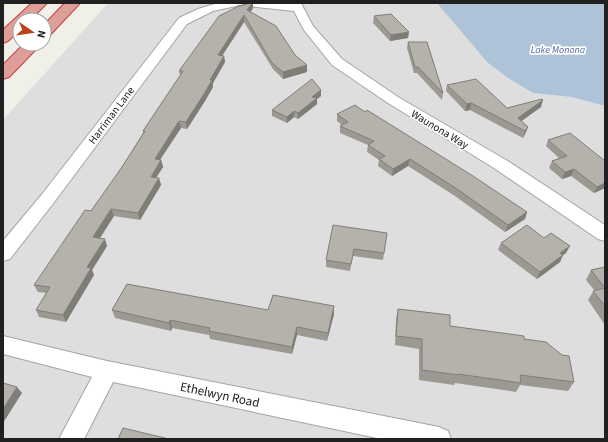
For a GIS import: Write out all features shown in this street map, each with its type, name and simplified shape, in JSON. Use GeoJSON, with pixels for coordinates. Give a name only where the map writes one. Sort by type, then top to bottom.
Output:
{"type":"FeatureCollection","features":[{"type":"Feature","properties":{"kind":"highway"},"geometry":{"type":"LineString","coordinates":[[30,12],[40,3]]}},
{"type":"Feature","properties":{"kind":"highway"},"geometry":{"type":"LineString","coordinates":[[52,25],[74,3]]}},
{"type":"Feature","properties":{"kind":"highway"},"geometry":{"type":"LineString","coordinates":[[3,38],[12,30]]}},
{"type":"Feature","properties":{"kind":"highway"},"geometry":{"type":"LineString","coordinates":[[3,74],[25,52]]}},
{"type":"Feature","properties":{"kind":"street","name":"Harriman Lane"},"geometry":{"type":"LineString","coordinates":[[3,254],[49,198],[183,21],[199,12],[226,4],[237,3]]}},
{"type":"Feature","properties":{"kind":"street"},"geometry":{"type":"LineString","coordinates":[[248,3],[297,6]]}},
{"type":"Feature","properties":{"kind":"street","name":"Waunona Way"},"geometry":{"type":"LineString","coordinates":[[297,6],[308,28],[337,62],[393,100],[500,164],[605,234]]}},
{"type":"Feature","properties":{"kind":"street","name":"Ethelwyn Road"},"geometry":{"type":"LineString","coordinates":[[3,345],[107,371],[439,439]]}},
{"type":"Feature","properties":{"kind":"street"},"geometry":{"type":"LineString","coordinates":[[71,439],[107,371]]}},
{"type":"Feature","properties":{"kind":"shaded area"},"geometry":{"type":"Polygon","coordinates":[[[108,3],[437,3],[533,93],[571,97],[605,106],[605,439],[3,439],[3,120],[108,3]]]}},
{"type":"Feature","properties":{"kind":"water","name":"Lake Monona"},"geometry":{"type":"Polygon","coordinates":[[[437,3],[605,3],[605,106],[571,97],[533,93],[508,78],[487,62],[437,3]]]}},
{"type":"Feature","properties":{"kind":"building"},"geometry":{"type":"Polygon","coordinates":[[[252,3],[247,10],[276,26],[295,55],[307,65],[283,72],[272,63],[244,15],[218,55],[224,56],[210,80],[212,80],[204,94],[186,122],[179,121],[155,159],[161,160],[151,177],[159,178],[138,213],[111,209],[93,237],[105,239],[87,267],[91,268],[63,315],[36,310],[50,287],[34,285],[85,210],[91,211],[122,167],[145,131],[143,131],[183,71],[179,71],[219,16],[239,6],[238,5],[240,6],[252,3]]]}},
{"type":"Feature","properties":{"kind":"building"},"geometry":{"type":"Polygon","coordinates":[[[391,14],[409,32],[391,35],[374,16],[391,14]]]}},
{"type":"Feature","properties":{"kind":"building"},"geometry":{"type":"Polygon","coordinates":[[[408,42],[427,42],[443,93],[418,67],[415,67],[408,42]]]}},
{"type":"Feature","properties":{"kind":"building"},"geometry":{"type":"Polygon","coordinates":[[[312,79],[321,90],[312,97],[317,98],[298,113],[294,111],[287,117],[272,110],[312,79]]]}},
{"type":"Feature","properties":{"kind":"building"},"geometry":{"type":"Polygon","coordinates":[[[476,79],[507,108],[543,100],[518,118],[528,127],[525,131],[471,103],[467,104],[447,85],[476,79]]]}},
{"type":"Feature","properties":{"kind":"building"},"geometry":{"type":"Polygon","coordinates":[[[355,105],[365,112],[367,110],[473,176],[527,212],[508,225],[457,189],[410,159],[393,169],[379,159],[385,156],[368,145],[374,141],[340,126],[348,122],[337,114],[355,105]]]}},
{"type":"Feature","properties":{"kind":"building"},"geometry":{"type":"Polygon","coordinates":[[[570,133],[605,161],[605,183],[597,187],[574,169],[565,172],[552,161],[567,156],[548,140],[570,133]]]}},
{"type":"Feature","properties":{"kind":"building"},"geometry":{"type":"Polygon","coordinates":[[[333,225],[387,233],[384,253],[354,249],[351,264],[326,260],[333,225]]]}},
{"type":"Feature","properties":{"kind":"building"},"geometry":{"type":"Polygon","coordinates":[[[527,225],[544,238],[551,233],[570,246],[560,253],[563,255],[540,272],[501,243],[527,225]]]}},
{"type":"Feature","properties":{"kind":"building"},"geometry":{"type":"Polygon","coordinates":[[[605,267],[605,288],[591,270],[605,267]]]}},
{"type":"Feature","properties":{"kind":"building"},"geometry":{"type":"Polygon","coordinates":[[[127,284],[268,310],[273,295],[334,306],[328,333],[297,327],[292,347],[209,331],[210,328],[170,320],[169,323],[112,310],[127,284]]]}},
{"type":"Feature","properties":{"kind":"building"},"geometry":{"type":"Polygon","coordinates":[[[605,288],[605,306],[593,291],[605,288]]]}},
{"type":"Feature","properties":{"kind":"building"},"geometry":{"type":"Polygon","coordinates":[[[398,309],[450,315],[450,326],[524,336],[524,339],[546,342],[562,355],[569,356],[574,382],[520,375],[521,383],[422,370],[422,339],[396,336],[398,309]]]}},
{"type":"Feature","properties":{"kind":"building"},"geometry":{"type":"Polygon","coordinates":[[[3,383],[17,387],[3,409],[3,383]]]}},
{"type":"Feature","properties":{"kind":"building"},"geometry":{"type":"Polygon","coordinates":[[[123,428],[169,439],[118,439],[123,428]]]}}]}
